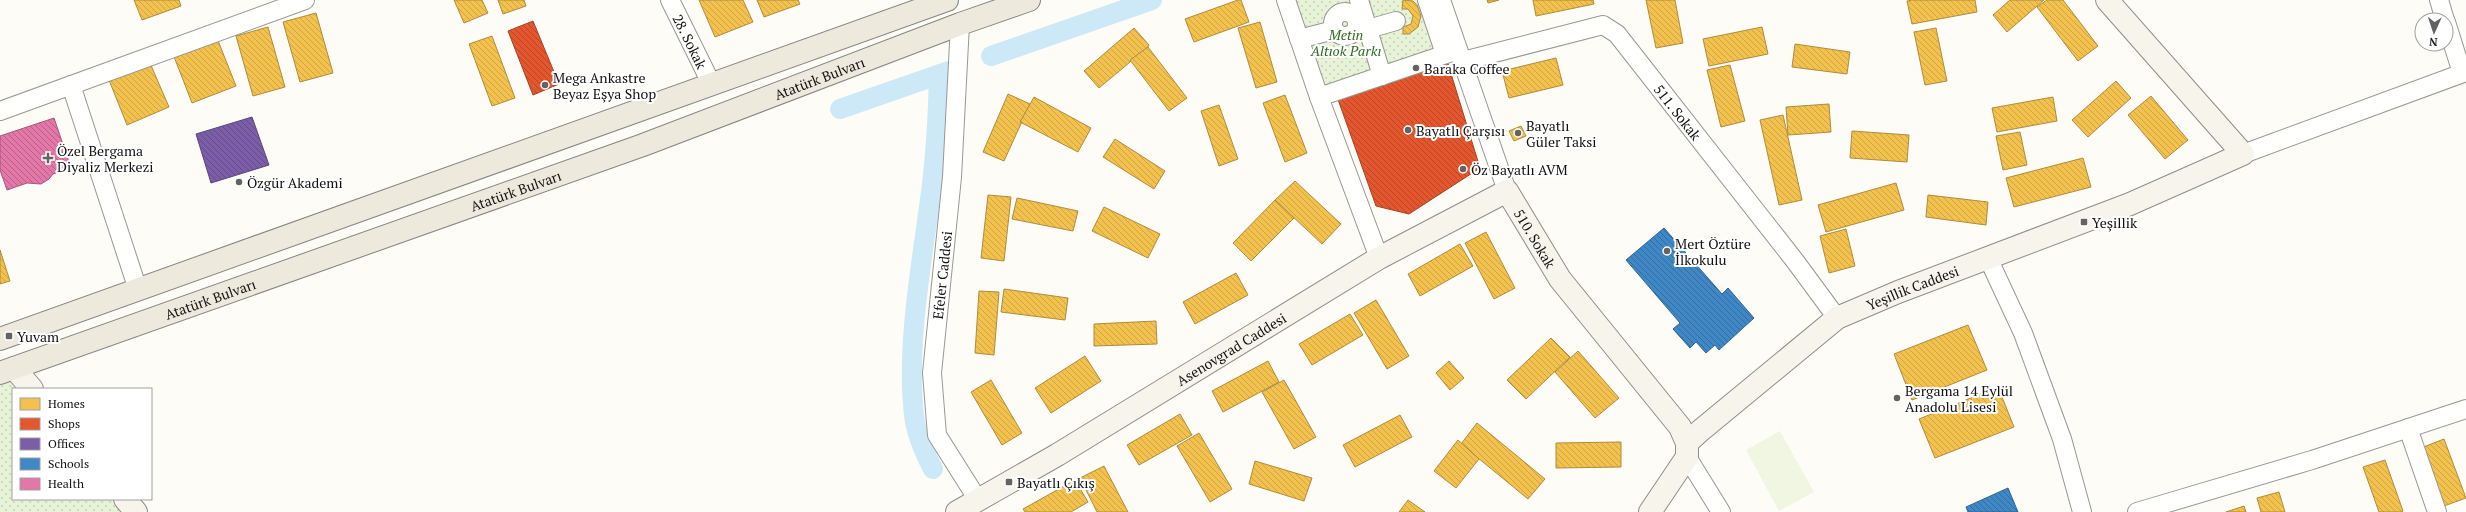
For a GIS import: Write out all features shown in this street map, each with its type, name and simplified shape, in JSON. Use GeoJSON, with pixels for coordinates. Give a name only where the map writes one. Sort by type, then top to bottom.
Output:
{"type":"FeatureCollection","features":[{"type":"Feature","properties":{"kind":"main road","name":"Atatürk Bulvarı"},"geometry":{"type":"LineString","coordinates":[[0,339],[711,83],[947,0]]}},
{"type":"Feature","properties":{"kind":"main road","name":"Atatürk Bulvarı"},"geometry":{"type":"LineString","coordinates":[[7,370],[643,145],[960,24],[1029,0]]}},
{"type":"Feature","properties":{"kind":"main road"},"geometry":{"type":"LineString","coordinates":[[2107,0],[2243,154]]}},
{"type":"Feature","properties":{"kind":"main road","name":"Yeşillik Caddesi"},"geometry":{"type":"LineString","coordinates":[[1650,512],[1700,430],[1837,318],[2130,204],[2243,154]]}},
{"type":"Feature","properties":{"kind":"main road","name":"Asenovgrad Caddesi"},"geometry":{"type":"LineString","coordinates":[[957,512],[982,506],[1319,297],[1379,258],[1507,191]]}},
{"type":"Feature","properties":{"kind":"main road","name":"510. Sokak"},"geometry":{"type":"LineString","coordinates":[[1507,191],[1560,279],[1680,427],[1688,450]]}},
{"type":"Feature","properties":{"kind":"main road"},"geometry":{"type":"LineString","coordinates":[[7,370],[31,388]]}},
{"type":"Feature","properties":{"kind":"main road"},"geometry":{"type":"LineString","coordinates":[[126,500],[136,512]]}},
{"type":"Feature","properties":{"kind":"street"},"geometry":{"type":"LineString","coordinates":[[0,111],[305,0]]}},
{"type":"Feature","properties":{"kind":"street","name":"28. Sokak"},"geometry":{"type":"LineString","coordinates":[[670,0],[711,83]]}},
{"type":"Feature","properties":{"kind":"street"},"geometry":{"type":"LineString","coordinates":[[1286,0],[1319,97],[1379,258]]}},
{"type":"Feature","properties":{"kind":"street"},"geometry":{"type":"LineString","coordinates":[[1427,0],[1455,55]]}},
{"type":"Feature","properties":{"kind":"street","name":"510. Sokak"},"geometry":{"type":"LineString","coordinates":[[1441,0],[1455,55],[1507,191]]}},
{"type":"Feature","properties":{"kind":"street"},"geometry":{"type":"LineString","coordinates":[[2439,0],[2443,12]]}},
{"type":"Feature","properties":{"kind":"street"},"geometry":{"type":"LineString","coordinates":[[1299,39],[1334,30],[1333,22],[1358,13],[1396,21]]}},
{"type":"Feature","properties":{"kind":"street"},"geometry":{"type":"LineString","coordinates":[[1358,13],[1382,76]]}},
{"type":"Feature","properties":{"kind":"street","name":"Efeler Caddesi"},"geometry":{"type":"LineString","coordinates":[[960,24],[952,177],[932,373],[937,435],[982,506]]}},
{"type":"Feature","properties":{"kind":"street","name":"511. Sokak"},"geometry":{"type":"LineString","coordinates":[[1319,97],[1382,76],[1455,55],[1603,26],[1617,34],[1795,261],[1837,318]]}},
{"type":"Feature","properties":{"kind":"street"},"geometry":{"type":"LineString","coordinates":[[2243,154],[2464,73],[2454,44]]}},
{"type":"Feature","properties":{"kind":"street"},"geometry":{"type":"LineString","coordinates":[[71,85],[138,290]]}},
{"type":"Feature","properties":{"kind":"street"},"geometry":{"type":"LineString","coordinates":[[1988,258],[2023,332],[2062,439],[2082,512]]}},
{"type":"Feature","properties":{"kind":"street"},"geometry":{"type":"LineString","coordinates":[[2137,512],[2466,409]]}},
{"type":"Feature","properties":{"kind":"street"},"geometry":{"type":"LineString","coordinates":[[2408,428],[2436,512]]}},
{"type":"Feature","properties":{"kind":"street","name":"510. Sokak"},"geometry":{"type":"LineString","coordinates":[[1688,450],[1721,512]]}},
{"type":"Feature","properties":{"kind":"green space","name":"Metin Altıok Parkı"},"geometry":{"type":"Polygon","coordinates":[[[1286,0],[1441,0],[1458,50],[1319,97],[1286,0]]]}},
{"type":"Feature","properties":{"kind":"green space"},"geometry":{"type":"Polygon","coordinates":[[[0,373],[30,388],[12,388],[12,500],[126,500],[136,512],[0,512],[0,373]]]}},
{"type":"Feature","properties":{"kind":"green space"},"geometry":{"type":"Polygon","coordinates":[[[1780,431],[1814,492],[1779,511],[1746,450],[1780,431]]]}},
{"type":"Feature","properties":{"kind":"building: Homes"},"geometry":{"type":"Polygon","coordinates":[[[134,0],[179,0],[181,6],[142,20],[134,0]]]}},
{"type":"Feature","properties":{"kind":"building: Homes"},"geometry":{"type":"Polygon","coordinates":[[[454,0],[482,0],[488,13],[464,23],[454,0]]]}},
{"type":"Feature","properties":{"kind":"building: Homes"},"geometry":{"type":"Polygon","coordinates":[[[498,0],[524,0],[526,6],[503,14],[498,0]]]}},
{"type":"Feature","properties":{"kind":"building: Homes"},"geometry":{"type":"Polygon","coordinates":[[[699,0],[743,0],[753,22],[715,37],[699,0]]]}},
{"type":"Feature","properties":{"kind":"building: Homes"},"geometry":{"type":"Polygon","coordinates":[[[757,0],[798,0],[800,4],[764,17],[757,0]]]}},
{"type":"Feature","properties":{"kind":"building: Homes"},"geometry":{"type":"Polygon","coordinates":[[[1241,0],[1249,22],[1194,42],[1185,19],[1241,0]]]}},
{"type":"Feature","properties":{"kind":"building: Homes"},"geometry":{"type":"Polygon","coordinates":[[[1403,0],[1413,1],[1417,5],[1421,16],[1418,27],[1409,34],[1403,34],[1403,27],[1411,24],[1413,16],[1408,9],[1402,9],[1403,0]]]}},
{"type":"Feature","properties":{"kind":"building: Homes"},"geometry":{"type":"Polygon","coordinates":[[[1487,0],[1499,0],[1488,3],[1487,0]]]}},
{"type":"Feature","properties":{"kind":"building: Homes"},"geometry":{"type":"Polygon","coordinates":[[[1533,0],[1593,0],[1594,4],[1536,16],[1533,0]]]}},
{"type":"Feature","properties":{"kind":"building: Homes"},"geometry":{"type":"Polygon","coordinates":[[[1646,0],[1675,0],[1683,43],[1656,48],[1646,0]]]}},
{"type":"Feature","properties":{"kind":"building: Homes"},"geometry":{"type":"Polygon","coordinates":[[[1975,0],[1977,12],[1912,24],[1907,1],[1975,0]]]}},
{"type":"Feature","properties":{"kind":"building: Homes"},"geometry":{"type":"Polygon","coordinates":[[[2010,0],[2044,0],[2007,32],[1993,15],[2010,0]]]}},
{"type":"Feature","properties":{"kind":"building: Homes"},"geometry":{"type":"Polygon","coordinates":[[[2047,0],[2063,0],[2098,46],[2078,61],[2037,7],[2047,0]]]}},
{"type":"Feature","properties":{"kind":"building: Homes"},"geometry":{"type":"Polygon","coordinates":[[[316,13],[333,73],[300,82],[283,22],[316,13]]]}},
{"type":"Feature","properties":{"kind":"building: Homes"},"geometry":{"type":"Polygon","coordinates":[[[1260,22],[1277,82],[1256,88],[1238,28],[1260,22]]]}},
{"type":"Feature","properties":{"kind":"building: Homes"},"geometry":{"type":"Polygon","coordinates":[[[268,27],[285,87],[253,96],[236,36],[268,27]]]}},
{"type":"Feature","properties":{"kind":"building: Homes"},"geometry":{"type":"Polygon","coordinates":[[[1762,27],[1768,54],[1709,66],[1703,39],[1762,27]]]}},
{"type":"Feature","properties":{"kind":"building: Homes"},"geometry":{"type":"Polygon","coordinates":[[[1134,28],[1149,45],[1148,47],[1099,88],[1084,71],[1134,28]]]}},
{"type":"Feature","properties":{"kind":"building: Homes"},"geometry":{"type":"Polygon","coordinates":[[[1936,28],[1947,81],[1925,85],[1914,32],[1936,28]]]}},
{"type":"Feature","properties":{"kind":"building: Homes"},"geometry":{"type":"Polygon","coordinates":[[[492,36],[515,98],[492,106],[469,44],[492,36]]]}},
{"type":"Feature","properties":{"kind":"building: Homes"},"geometry":{"type":"Polygon","coordinates":[[[217,38],[236,86],[192,103],[173,54],[217,38]]]}},
{"type":"Feature","properties":{"kind":"building: Homes"},"geometry":{"type":"Polygon","coordinates":[[[1795,44],[1850,52],[1847,74],[1792,67],[1795,44]]]}},
{"type":"Feature","properties":{"kind":"building: Homes"},"geometry":{"type":"Polygon","coordinates":[[[1148,47],[1187,98],[1169,111],[1130,60],[1148,47]]]}},
{"type":"Feature","properties":{"kind":"building: Homes"},"geometry":{"type":"Polygon","coordinates":[[[1556,58],[1563,85],[1509,98],[1502,71],[1556,58]]]}},
{"type":"Feature","properties":{"kind":"building: Homes"},"geometry":{"type":"Polygon","coordinates":[[[150,63],[169,107],[127,125],[109,80],[150,63]]]}},
{"type":"Feature","properties":{"kind":"building: Homes"},"geometry":{"type":"Polygon","coordinates":[[[1730,65],[1745,121],[1721,127],[1707,70],[1730,65]]]}},
{"type":"Feature","properties":{"kind":"building: Homes"},"geometry":{"type":"Polygon","coordinates":[[[2116,81],[2131,98],[2088,137],[2072,120],[2116,81]]]}},
{"type":"Feature","properties":{"kind":"building: Homes"},"geometry":{"type":"Polygon","coordinates":[[[1008,94],[1030,104],[1004,161],[983,152],[1008,94]]]}},
{"type":"Feature","properties":{"kind":"building: Homes"},"geometry":{"type":"Polygon","coordinates":[[[1285,95],[1307,153],[1285,162],[1263,103],[1285,95]]]}},
{"type":"Feature","properties":{"kind":"building: Homes"},"geometry":{"type":"Polygon","coordinates":[[[2151,96],[2188,140],[2165,159],[2128,115],[2151,96]]]}},
{"type":"Feature","properties":{"kind":"building: Homes"},"geometry":{"type":"Polygon","coordinates":[[[1034,97],[1091,128],[1078,152],[1020,122],[1034,97]]]}},
{"type":"Feature","properties":{"kind":"building: Homes"},"geometry":{"type":"Polygon","coordinates":[[[2053,97],[2057,121],[1997,132],[1992,108],[2053,97]]]}},
{"type":"Feature","properties":{"kind":"building: Homes"},"geometry":{"type":"Polygon","coordinates":[[[1829,104],[1831,132],[1788,135],[1786,107],[1829,104]]]}},
{"type":"Feature","properties":{"kind":"building: Homes"},"geometry":{"type":"Polygon","coordinates":[[[1219,105],[1238,159],[1219,166],[1201,111],[1219,105]]]}},
{"type":"Feature","properties":{"kind":"building: Homes"},"geometry":{"type":"Polygon","coordinates":[[[1783,115],[1802,200],[1779,205],[1760,120],[1783,115]]]}},
{"type":"Feature","properties":{"kind":"building: Homes","name":"Bayatlı Güler Taksi"},"geometry":{"type":"Polygon","coordinates":[[[1521,126],[1526,136],[1514,141],[1509,131],[1521,126]]]}},
{"type":"Feature","properties":{"kind":"building: Homes"},"geometry":{"type":"Polygon","coordinates":[[[1852,131],[1909,135],[1907,162],[1850,158],[1852,131]]]}},
{"type":"Feature","properties":{"kind":"building: Homes"},"geometry":{"type":"Polygon","coordinates":[[[2020,132],[2027,165],[2003,170],[1996,136],[2020,132]]]}},
{"type":"Feature","properties":{"kind":"building: Homes"},"geometry":{"type":"Polygon","coordinates":[[[1115,139],[1165,171],[1154,189],[1103,157],[1115,139]]]}},
{"type":"Feature","properties":{"kind":"building: Homes"},"geometry":{"type":"Polygon","coordinates":[[[2083,158],[2091,187],[2014,207],[2006,178],[2083,158]]]}},
{"type":"Feature","properties":{"kind":"building: Homes"},"geometry":{"type":"Polygon","coordinates":[[[1295,181],[1341,224],[1322,244],[1275,200],[1295,181]]]}},
{"type":"Feature","properties":{"kind":"building: Homes"},"geometry":{"type":"Polygon","coordinates":[[[1896,183],[1904,210],[1826,232],[1818,205],[1896,183]]]}},
{"type":"Feature","properties":{"kind":"building: Homes"},"geometry":{"type":"Polygon","coordinates":[[[988,195],[1011,197],[1004,261],[981,258],[988,195]]]}},
{"type":"Feature","properties":{"kind":"building: Homes"},"geometry":{"type":"Polygon","coordinates":[[[1928,195],[1988,202],[1986,225],[1926,217],[1928,195]]]}},
{"type":"Feature","properties":{"kind":"building: Homes"},"geometry":{"type":"Polygon","coordinates":[[[1017,198],[1078,211],[1073,231],[1012,219],[1017,198]]]}},
{"type":"Feature","properties":{"kind":"building: Homes"},"geometry":{"type":"Polygon","coordinates":[[[1275,200],[1294,218],[1251,261],[1233,243],[1275,200]]]}},
{"type":"Feature","properties":{"kind":"building: Homes"},"geometry":{"type":"Polygon","coordinates":[[[1104,207],[1160,234],[1148,258],[1092,231],[1104,207]]]}},
{"type":"Feature","properties":{"kind":"building: Homes"},"geometry":{"type":"Polygon","coordinates":[[[1846,229],[1855,266],[1829,273],[1820,236],[1846,229]]]}},
{"type":"Feature","properties":{"kind":"building: Homes"},"geometry":{"type":"Polygon","coordinates":[[[1486,232],[1515,288],[1494,299],[1465,243],[1486,232]]]}},
{"type":"Feature","properties":{"kind":"building: Homes"},"geometry":{"type":"Polygon","coordinates":[[[1460,244],[1473,266],[1420,296],[1408,274],[1460,244]]]}},
{"type":"Feature","properties":{"kind":"building: Homes"},"geometry":{"type":"Polygon","coordinates":[[[0,250],[10,281],[0,284],[0,250]]]}},
{"type":"Feature","properties":{"kind":"building: Homes"},"geometry":{"type":"Polygon","coordinates":[[[1236,273],[1248,295],[1195,324],[1183,302],[1236,273]]]}},
{"type":"Feature","properties":{"kind":"building: Homes"},"geometry":{"type":"Polygon","coordinates":[[[1004,289],[1068,298],[1065,320],[1001,312],[1004,289]]]}},
{"type":"Feature","properties":{"kind":"building: Homes"},"geometry":{"type":"Polygon","coordinates":[[[979,291],[999,292],[994,355],[975,353],[979,291]]]}},
{"type":"Feature","properties":{"kind":"building: Homes"},"geometry":{"type":"Polygon","coordinates":[[[1376,300],[1409,356],[1387,369],[1354,313],[1376,300]]]}},
{"type":"Feature","properties":{"kind":"building: Homes"},"geometry":{"type":"Polygon","coordinates":[[[1350,314],[1363,335],[1312,365],[1299,344],[1350,314]]]}},
{"type":"Feature","properties":{"kind":"building: Homes"},"geometry":{"type":"Polygon","coordinates":[[[1156,321],[1157,344],[1094,346],[1094,324],[1156,321]]]}},
{"type":"Feature","properties":{"kind":"building: Homes"},"geometry":{"type":"Polygon","coordinates":[[[1968,325],[1987,370],[1912,400],[1894,354],[1968,325]]]}},
{"type":"Feature","properties":{"kind":"building: Homes"},"geometry":{"type":"Polygon","coordinates":[[[1551,338],[1570,357],[1526,399],[1507,380],[1551,338]]]}},
{"type":"Feature","properties":{"kind":"building: Homes"},"geometry":{"type":"Polygon","coordinates":[[[1578,351],[1619,398],[1595,418],[1555,372],[1578,351]]]}},
{"type":"Feature","properties":{"kind":"building: Homes"},"geometry":{"type":"Polygon","coordinates":[[[1085,356],[1101,381],[1051,413],[1035,388],[1085,356]]]}},
{"type":"Feature","properties":{"kind":"building: Homes"},"geometry":{"type":"Polygon","coordinates":[[[1268,361],[1279,382],[1223,412],[1212,391],[1268,361]]]}},
{"type":"Feature","properties":{"kind":"building: Homes"},"geometry":{"type":"Polygon","coordinates":[[[1449,361],[1464,378],[1450,390],[1436,373],[1449,361]]]}},
{"type":"Feature","properties":{"kind":"building: Homes"},"geometry":{"type":"Polygon","coordinates":[[[991,380],[1022,433],[1002,445],[971,392],[991,380]]]}},
{"type":"Feature","properties":{"kind":"building: Homes"},"geometry":{"type":"Polygon","coordinates":[[[1284,380],[1316,437],[1294,449],[1262,392],[1284,380]]]}},
{"type":"Feature","properties":{"kind":"building: Homes"},"geometry":{"type":"Polygon","coordinates":[[[1998,387],[2014,427],[1935,458],[1919,419],[1998,387]]]}},
{"type":"Feature","properties":{"kind":"building: Homes"},"geometry":{"type":"Polygon","coordinates":[[[1180,414],[1192,435],[1139,465],[1127,445],[1180,414]]]}},
{"type":"Feature","properties":{"kind":"building: Homes"},"geometry":{"type":"Polygon","coordinates":[[[1400,415],[1412,437],[1355,467],[1343,445],[1400,415]]]}},
{"type":"Feature","properties":{"kind":"building: Homes"},"geometry":{"type":"Polygon","coordinates":[[[1477,423],[1545,479],[1528,499],[1461,444],[1477,423]]]}},
{"type":"Feature","properties":{"kind":"building: Homes"},"geometry":{"type":"Polygon","coordinates":[[[1199,433],[1232,489],[1210,502],[1177,446],[1199,433]]]}},
{"type":"Feature","properties":{"kind":"building: Homes"},"geometry":{"type":"Polygon","coordinates":[[[2444,439],[2466,498],[2444,506],[2421,448],[2444,439]]]}},
{"type":"Feature","properties":{"kind":"building: Homes"},"geometry":{"type":"Polygon","coordinates":[[[1458,440],[1479,459],[1456,488],[1434,471],[1458,440]]]}},
{"type":"Feature","properties":{"kind":"building: Homes"},"geometry":{"type":"Polygon","coordinates":[[[1621,442],[1621,467],[1556,468],[1556,443],[1621,442]]]}},
{"type":"Feature","properties":{"kind":"building: Homes"},"geometry":{"type":"Polygon","coordinates":[[[2385,460],[2403,511],[2402,512],[2379,512],[2363,467],[2385,460]]]}},
{"type":"Feature","properties":{"kind":"building: Homes"},"geometry":{"type":"Polygon","coordinates":[[[1255,461],[1312,478],[1304,501],[1249,484],[1255,461]]]}},
{"type":"Feature","properties":{"kind":"building: Homes"},"geometry":{"type":"Polygon","coordinates":[[[1104,466],[1128,512],[1097,512],[1080,478],[1104,466]]]}},
{"type":"Feature","properties":{"kind":"building: Homes"},"geometry":{"type":"Polygon","coordinates":[[[1075,480],[1088,502],[1071,512],[1025,512],[1023,509],[1075,480]]]}},
{"type":"Feature","properties":{"kind":"building: Homes"},"geometry":{"type":"Polygon","coordinates":[[[2279,492],[2285,512],[2261,512],[2257,498],[2279,492]]]}},
{"type":"Feature","properties":{"kind":"building: Homes"},"geometry":{"type":"Polygon","coordinates":[[[1408,500],[1425,512],[1399,512],[1408,500]]]}},
{"type":"Feature","properties":{"kind":"building: Homes"},"geometry":{"type":"Polygon","coordinates":[[[2244,506],[2246,512],[2226,512],[2244,506]]]}},
{"type":"Feature","properties":{"kind":"building: Shops"},"geometry":{"type":"Polygon","coordinates":[[[533,21],[559,84],[533,95],[508,31],[533,21]]]}},
{"type":"Feature","properties":{"kind":"building: Shops","name":"Bayatlı Çarşısı"},"geometry":{"type":"Polygon","coordinates":[[[1445,54],[1480,168],[1409,214],[1376,206],[1335,91],[1445,54]]]}},
{"type":"Feature","properties":{"kind":"building: Offices","name":"Özgür Akademi"},"geometry":{"type":"Polygon","coordinates":[[[252,117],[269,165],[211,183],[196,134],[252,117]]]}},
{"type":"Feature","properties":{"kind":"building: Schools","name":"Mert Öztüre İlkokulu"},"geometry":{"type":"Polygon","coordinates":[[[1664,228],[1722,294],[1728,288],[1754,318],[1719,350],[1715,345],[1706,353],[1696,342],[1690,348],[1673,329],[1680,323],[1626,260],[1664,228]]]}},
{"type":"Feature","properties":{"kind":"building: Schools"},"geometry":{"type":"Polygon","coordinates":[[[2008,488],[2018,512],[1968,512],[1966,507],[2008,488]]]}},
{"type":"Feature","properties":{"kind":"building: Health"},"geometry":{"type":"Polygon","coordinates":[[[54,118],[71,168],[53,174],[49,179],[41,184],[27,183],[7,190],[0,170],[0,136],[54,118]]]}},
{"type":"Feature","properties":{"kind":"waterway"},"geometry":{"type":"LineString","coordinates":[[991,56],[1152,0]]}},
{"type":"Feature","properties":{"kind":"waterway"},"geometry":{"type":"LineString","coordinates":[[840,109],[949,71]]}},
{"type":"Feature","properties":{"kind":"waterway"},"geometry":{"type":"LineString","coordinates":[[933,469],[921,443],[915,422],[912,388],[912,360],[916,304],[934,163],[939,75]]}},
{"type":"Feature","properties":{"kind":"place","name":"Baraka Coffee"},"geometry":{"type":"Point","coordinates":[1416,68]}},
{"type":"Feature","properties":{"kind":"place","name":"Mega Ankastre Beyaz Eşya Shop"},"geometry":{"type":"Point","coordinates":[545,85]}},
{"type":"Feature","properties":{"kind":"place","name":"Bayatlı Çarşısı"},"geometry":{"type":"Point","coordinates":[1408,130]}},
{"type":"Feature","properties":{"kind":"place","name":"Bayatlı Güler Taksi"},"geometry":{"type":"Point","coordinates":[1518,133]}},
{"type":"Feature","properties":{"kind":"place","name":"Özel Bergama Diyaliz Merkezi"},"geometry":{"type":"Point","coordinates":[48,158]}},
{"type":"Feature","properties":{"kind":"place","name":"Öz Bayatlı AVM"},"geometry":{"type":"Point","coordinates":[1463,169]}},
{"type":"Feature","properties":{"kind":"place","name":"Özgür Akademi"},"geometry":{"type":"Point","coordinates":[239,182]}},
{"type":"Feature","properties":{"kind":"place","name":"Yeşillik"},"geometry":{"type":"Point","coordinates":[2084,222]}},
{"type":"Feature","properties":{"kind":"place","name":"Mert Öztüre İlkokulu"},"geometry":{"type":"Point","coordinates":[1667,251]}},
{"type":"Feature","properties":{"kind":"place","name":"Yuvam"},"geometry":{"type":"Point","coordinates":[9,336]}},
{"type":"Feature","properties":{"kind":"place","name":"Bergama 14 Eylül Anadolu Lisesi"},"geometry":{"type":"Point","coordinates":[1897,398]}},
{"type":"Feature","properties":{"kind":"place","name":"Bayatlı Çıkış"},"geometry":{"type":"Point","coordinates":[1009,482]}}]}
